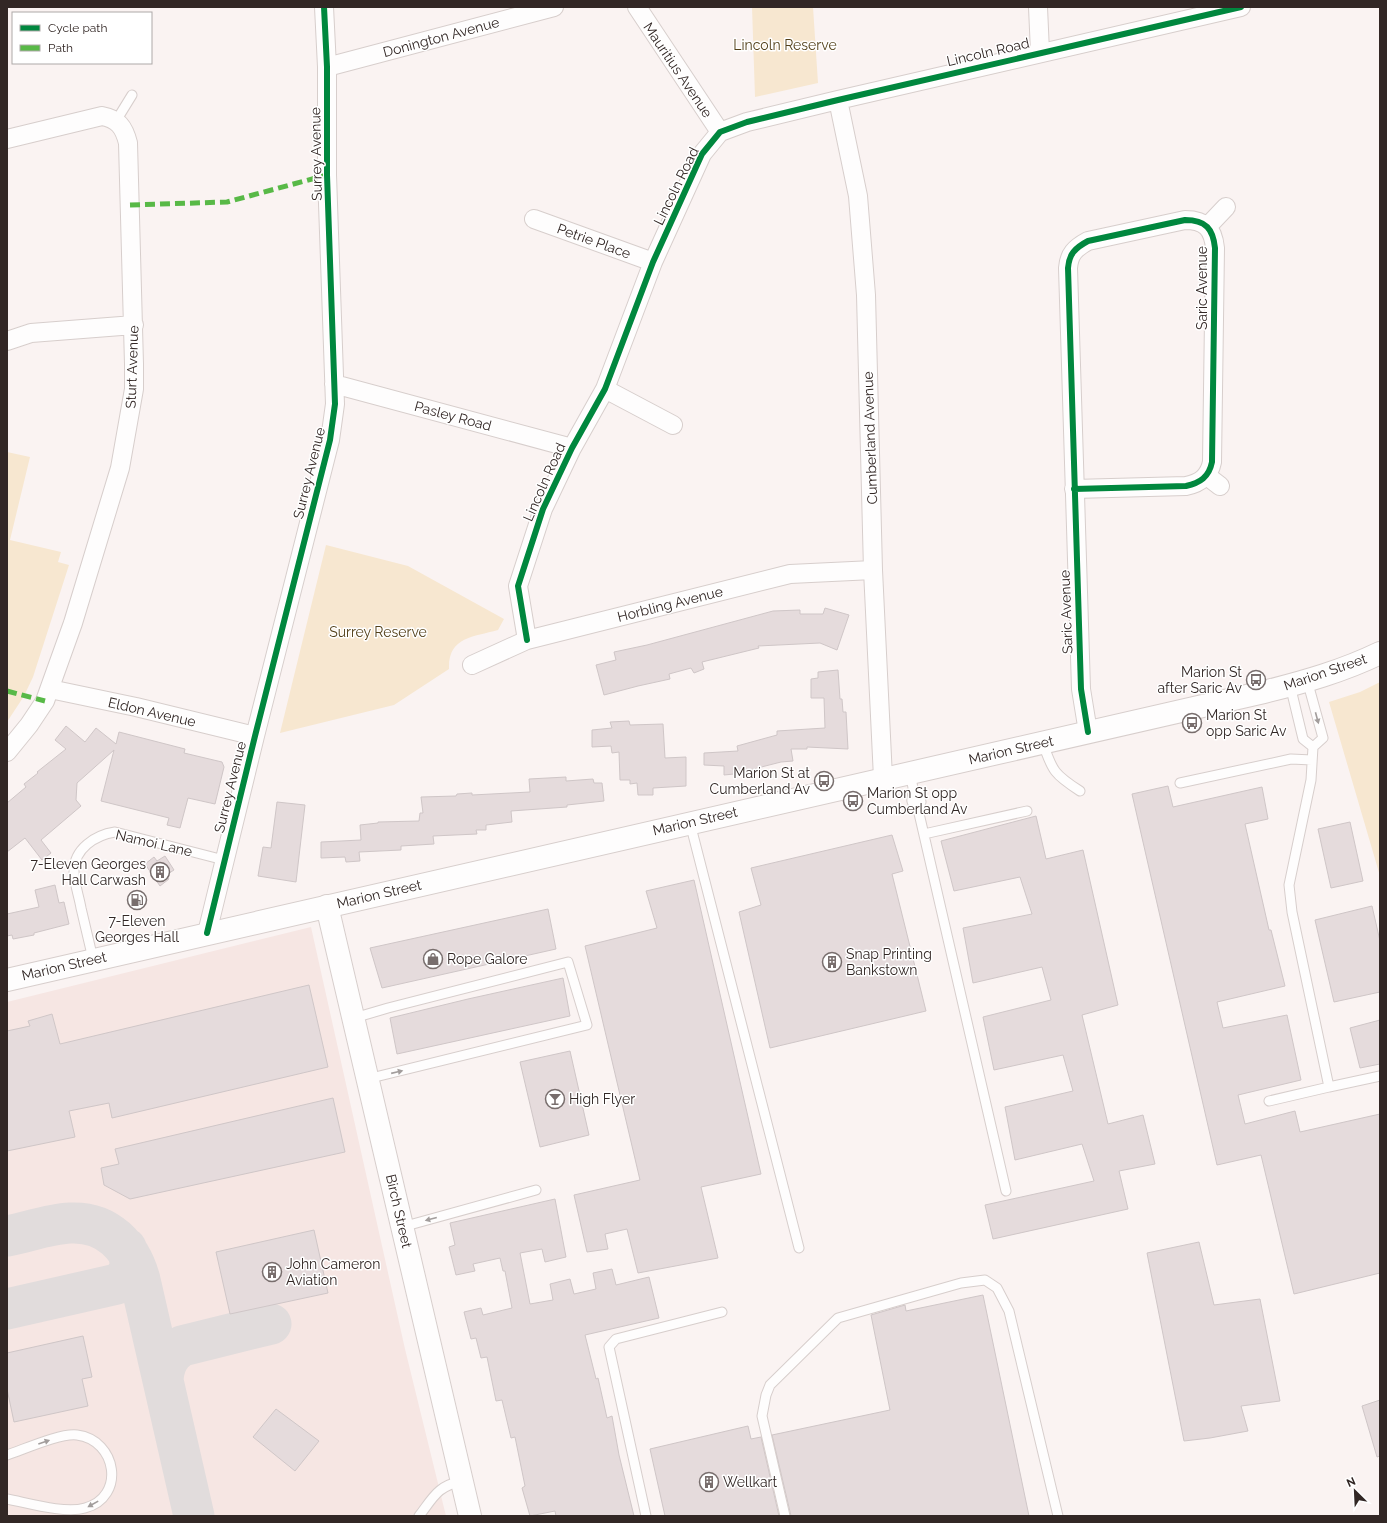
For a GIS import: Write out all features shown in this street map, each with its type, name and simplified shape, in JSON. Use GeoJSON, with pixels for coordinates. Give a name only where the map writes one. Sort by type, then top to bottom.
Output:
{"type":"FeatureCollection","features":[{"type":"Feature","properties":{"kind":"main road","name":"Marion Street"},"geometry":{"type":"LineString","coordinates":[[7,980],[883,778],[911,781],[1043,743],[1298,683],[1362,662],[1380,653]]}},
{"type":"Feature","properties":{"kind":"main road","name":"Birch Street"},"geometry":{"type":"LineString","coordinates":[[327,906],[470,1516]]}},
{"type":"Feature","properties":{"kind":"street","name":"Surrey Avenue"},"geometry":{"type":"LineString","coordinates":[[207,933],[330,440],[335,404],[327,175],[327,67],[324,7]]}},
{"type":"Feature","properties":{"kind":"street","name":"Donington Avenue"},"geometry":{"type":"LineString","coordinates":[[327,67],[554,7]]}},
{"type":"Feature","properties":{"kind":"street","name":"Mauritius Avenue"},"geometry":{"type":"LineString","coordinates":[[637,7],[720,132]]}},
{"type":"Feature","properties":{"kind":"street"},"geometry":{"type":"LineString","coordinates":[[1038,7],[1040,52]]}},
{"type":"Feature","properties":{"kind":"street","name":"Lincoln Road"},"geometry":{"type":"LineString","coordinates":[[527,640],[518,586],[543,509],[572,448],[605,388],[653,262],[702,154],[720,132],[747,122],[838,100],[1040,52],[1241,7]]}},
{"type":"Feature","properties":{"kind":"street","name":"Cumberland Avenue"},"geometry":{"type":"LineString","coordinates":[[838,100],[858,196],[866,295],[873,570],[883,778]]}},
{"type":"Feature","properties":{"kind":"street"},"geometry":{"type":"LineString","coordinates":[[7,139],[95,116],[102,116],[116,121]]}},
{"type":"Feature","properties":{"kind":"street","name":"Sturt Avenue"},"geometry":{"type":"LineString","coordinates":[[7,752],[30,725],[45,701],[73,624],[120,468],[134,388],[134,325],[128,143],[123,129],[116,121]]}},
{"type":"Feature","properties":{"kind":"street","name":"Saric Avenue"},"geometry":{"type":"LineString","coordinates":[[1207,227],[1226,207]]}},
{"type":"Feature","properties":{"kind":"street","name":"Petrie Place"},"geometry":{"type":"LineString","coordinates":[[534,219],[653,262]]}},
{"type":"Feature","properties":{"kind":"street","name":"Saric Avenue"},"geometry":{"type":"LineString","coordinates":[[1074,490],[1186,486],[1213,481],[1210,471],[1212,462],[1215,248],[1211,231],[1201,222],[1185,220],[1088,242],[1079,246],[1065,249],[1069,260],[1074,490],[1081,689],[1088,732]]}},
{"type":"Feature","properties":{"kind":"street"},"geometry":{"type":"LineString","coordinates":[[7,341],[31,333],[134,325]]}},
{"type":"Feature","properties":{"kind":"street","name":"Pasley Road"},"geometry":{"type":"LineString","coordinates":[[334,384],[572,448]]}},
{"type":"Feature","properties":{"kind":"street"},"geometry":{"type":"LineString","coordinates":[[605,388],[673,425]]}},
{"type":"Feature","properties":{"kind":"street","name":"Horbling Avenue"},"geometry":{"type":"LineString","coordinates":[[472,665],[527,640],[790,574],[873,570]]}},
{"type":"Feature","properties":{"kind":"street","name":"Eldon Avenue"},"geometry":{"type":"LineString","coordinates":[[50,689],[136,707],[255,736]]}},
{"type":"Feature","properties":{"kind":"lane"},"geometry":{"type":"LineString","coordinates":[[116,121],[132,95]]}},
{"type":"Feature","properties":{"kind":"lane"},"geometry":{"type":"LineString","coordinates":[[1298,683],[1303,739],[1313,747]]}},
{"type":"Feature","properties":{"kind":"lane"},"geometry":{"type":"LineString","coordinates":[[1298,683],[1323,738],[1313,747],[1311,780],[1289,885],[1292,912],[1329,1087]]}},
{"type":"Feature","properties":{"kind":"lane"},"geometry":{"type":"LineString","coordinates":[[1043,743],[1054,772],[1064,781],[1080,791]]}},
{"type":"Feature","properties":{"kind":"lane"},"geometry":{"type":"LineString","coordinates":[[1180,783],[1291,758],[1312,760]]}},
{"type":"Feature","properties":{"kind":"lane"},"geometry":{"type":"LineString","coordinates":[[911,781],[911,796],[913,804],[918,809],[1006,1191]]}},
{"type":"Feature","properties":{"kind":"lane"},"geometry":{"type":"LineString","coordinates":[[924,834],[1027,811]]}},
{"type":"Feature","properties":{"kind":"lane"},"geometry":{"type":"LineString","coordinates":[[690,822],[799,1248]]}},
{"type":"Feature","properties":{"kind":"lane","name":"Namoi Lane"},"geometry":{"type":"LineString","coordinates":[[93,959],[74,872],[77,856],[87,844],[104,834],[115,832],[224,860]]}},
{"type":"Feature","properties":{"kind":"lane"},"geometry":{"type":"LineString","coordinates":[[354,1018],[568,962],[587,1025],[367,1079]]}},
{"type":"Feature","properties":{"kind":"lane"},"geometry":{"type":"LineString","coordinates":[[1269,1101],[1380,1076]]}},
{"type":"Feature","properties":{"kind":"lane"},"geometry":{"type":"LineString","coordinates":[[402,1227],[536,1190]]}},
{"type":"Feature","properties":{"kind":"lane"},"geometry":{"type":"LineString","coordinates":[[785,1516],[762,1416],[770,1385],[838,1318],[961,1283],[985,1280],[997,1288],[1009,1311],[1058,1516]]}},
{"type":"Feature","properties":{"kind":"lane"},"geometry":{"type":"LineString","coordinates":[[646,1516],[609,1347],[616,1339],[722,1312]]}},
{"type":"Feature","properties":{"kind":"lane"},"geometry":{"type":"LineString","coordinates":[[7,1455],[63,1436],[76,1435],[89,1438],[97,1442],[104,1450],[111,1465],[112,1474],[111,1483],[107,1492],[96,1504],[85,1508],[76,1510],[64,1509],[7,1499]]}},
{"type":"Feature","properties":{"kind":"lane"},"geometry":{"type":"LineString","coordinates":[[418,1516],[438,1491],[451,1483],[462,1481]]}},
{"type":"Feature","properties":{"kind":"shaded area"},"geometry":{"type":"Polygon","coordinates":[[[311,927],[405,1349],[446,1516],[7,1516],[7,1002],[311,927]]]}},
{"type":"Feature","properties":{"kind":"green space","name":"Lincoln Reserve"},"geometry":{"type":"Polygon","coordinates":[[[752,7],[813,7],[818,83],[755,97],[752,7]]]}},
{"type":"Feature","properties":{"kind":"green space"},"geometry":{"type":"Polygon","coordinates":[[[7,452],[30,457],[10,540],[61,552],[58,562],[69,565],[33,677],[24,696],[7,722],[7,452]]]}},
{"type":"Feature","properties":{"kind":"green space","name":"Surrey Reserve"},"geometry":{"type":"Polygon","coordinates":[[[326,545],[408,566],[504,619],[498,630],[471,637],[457,644],[450,658],[449,669],[394,705],[280,733],[326,545]]]}},
{"type":"Feature","properties":{"kind":"green space"},"geometry":{"type":"Polygon","coordinates":[[[1380,682],[1380,876],[1329,702],[1360,692],[1380,682]]]}},
{"type":"Feature","properties":{"kind":"building"},"geometry":{"type":"Polygon","coordinates":[[[825,608],[849,615],[837,650],[820,643],[758,646],[759,648],[702,662],[704,669],[694,673],[691,668],[669,674],[670,679],[604,695],[596,665],[616,660],[614,652],[647,645],[773,611],[800,610],[800,614],[823,614],[825,608]]]}},
{"type":"Feature","properties":{"kind":"building"},"geometry":{"type":"Polygon","coordinates":[[[838,670],[840,699],[842,699],[843,712],[846,712],[848,749],[807,747],[807,749],[791,749],[793,761],[781,762],[734,774],[724,775],[724,766],[704,765],[704,753],[738,751],[737,746],[777,735],[777,731],[825,728],[824,698],[811,698],[811,679],[818,678],[818,672],[838,670]]]}},
{"type":"Feature","properties":{"kind":"building"},"geometry":{"type":"Polygon","coordinates":[[[629,721],[630,725],[663,724],[665,758],[686,757],[686,786],[653,788],[653,795],[638,795],[637,783],[630,784],[630,780],[620,780],[619,752],[612,753],[611,746],[592,747],[592,730],[612,728],[610,722],[629,721]]]}},
{"type":"Feature","properties":{"kind":"building"},"geometry":{"type":"Polygon","coordinates":[[[66,726],[85,742],[96,728],[116,744],[119,732],[185,749],[184,753],[222,762],[224,767],[215,804],[188,798],[180,828],[167,825],[169,818],[101,801],[114,750],[77,783],[76,800],[81,806],[41,840],[51,853],[42,860],[25,838],[7,852],[7,803],[26,787],[24,784],[38,773],[37,772],[66,749],[55,740],[66,726]]]}},
{"type":"Feature","properties":{"kind":"building"},"geometry":{"type":"Polygon","coordinates":[[[566,777],[566,781],[593,779],[594,783],[602,783],[604,801],[567,805],[567,807],[511,811],[512,822],[486,825],[486,830],[476,830],[477,834],[433,836],[434,844],[401,846],[401,850],[359,852],[360,861],[346,862],[345,857],[321,858],[321,842],[361,840],[360,825],[378,822],[419,821],[420,813],[423,813],[421,797],[456,796],[457,794],[472,793],[472,795],[530,792],[529,779],[566,777]]]}},
{"type":"Feature","properties":{"kind":"building"},"geometry":{"type":"Polygon","coordinates":[[[1168,786],[1173,807],[1262,787],[1268,819],[1245,824],[1269,930],[1271,930],[1285,986],[1217,1002],[1223,1028],[1287,1015],[1301,1080],[1238,1095],[1245,1124],[1295,1111],[1300,1132],[1380,1114],[1380,1273],[1294,1294],[1261,1155],[1217,1165],[1132,794],[1168,786]]]}},
{"type":"Feature","properties":{"kind":"building"},"geometry":{"type":"Polygon","coordinates":[[[277,802],[305,805],[296,882],[258,876],[263,847],[271,848],[277,802]]]}},
{"type":"Feature","properties":{"kind":"building"},"geometry":{"type":"Polygon","coordinates":[[[1036,816],[1046,859],[1083,850],[1118,1005],[1082,1015],[1108,1124],[1143,1115],[1155,1164],[1119,1171],[1128,1209],[993,1239],[985,1205],[1094,1181],[1082,1144],[1015,1160],[1005,1107],[1073,1091],[1063,1055],[994,1070],[983,1017],[1051,1000],[1042,967],[973,983],[963,928],[1032,914],[1020,877],[954,891],[941,841],[1036,816]]]}},
{"type":"Feature","properties":{"kind":"building"},"geometry":{"type":"Polygon","coordinates":[[[1350,822],[1363,881],[1331,888],[1318,829],[1350,822]]]}},
{"type":"Feature","properties":{"kind":"building","name":"Snap Printing Bankstown"},"geometry":{"type":"Polygon","coordinates":[[[892,835],[903,871],[892,874],[926,1011],[770,1048],[739,912],[761,905],[751,868],[892,835]]]}},
{"type":"Feature","properties":{"kind":"building","name":"7-Eleven Georges Hall Carwash"},"geometry":{"type":"Polygon","coordinates":[[[165,856],[174,870],[166,875],[169,879],[160,886],[145,864],[154,857],[157,861],[165,856]]]}},
{"type":"Feature","properties":{"kind":"building"},"geometry":{"type":"Polygon","coordinates":[[[694,880],[761,1174],[701,1187],[718,1258],[638,1273],[627,1229],[605,1234],[608,1249],[587,1252],[574,1195],[640,1180],[585,946],[657,928],[646,891],[694,880]]]}},
{"type":"Feature","properties":{"kind":"building"},"geometry":{"type":"Polygon","coordinates":[[[55,885],[59,903],[64,902],[69,924],[34,933],[34,935],[13,939],[12,935],[7,936],[7,914],[39,907],[35,890],[55,885]]]}},
{"type":"Feature","properties":{"kind":"building"},"geometry":{"type":"Polygon","coordinates":[[[1372,906],[1380,941],[1380,992],[1334,1002],[1315,920],[1372,906]]]}},
{"type":"Feature","properties":{"kind":"building"},"geometry":{"type":"Polygon","coordinates":[[[548,909],[556,949],[382,988],[370,948],[548,909]]]}},
{"type":"Feature","properties":{"kind":"building"},"geometry":{"type":"Polygon","coordinates":[[[563,978],[570,1016],[397,1054],[390,1018],[563,978]]]}},
{"type":"Feature","properties":{"kind":"building"},"geometry":{"type":"Polygon","coordinates":[[[309,985],[328,1067],[112,1118],[109,1103],[69,1111],[75,1137],[7,1151],[7,1031],[30,1026],[28,1021],[52,1014],[60,1044],[309,985]]]}},
{"type":"Feature","properties":{"kind":"building"},"geometry":{"type":"Polygon","coordinates":[[[1380,1020],[1380,1064],[1360,1068],[1350,1028],[1380,1020]]]}},
{"type":"Feature","properties":{"kind":"building","name":"High Flyer"},"geometry":{"type":"Polygon","coordinates":[[[570,1051],[589,1135],[540,1147],[520,1062],[570,1051]]]}},
{"type":"Feature","properties":{"kind":"building"},"geometry":{"type":"Polygon","coordinates":[[[333,1098],[345,1152],[130,1199],[104,1185],[101,1168],[119,1164],[115,1149],[333,1098]]]}},
{"type":"Feature","properties":{"kind":"building"},"geometry":{"type":"Polygon","coordinates":[[[555,1199],[566,1257],[545,1262],[542,1249],[520,1253],[530,1304],[553,1300],[550,1284],[570,1279],[574,1294],[596,1289],[593,1273],[612,1269],[616,1285],[649,1277],[659,1318],[585,1335],[596,1379],[598,1378],[607,1418],[612,1416],[619,1455],[634,1516],[556,1516],[555,1511],[530,1516],[522,1488],[525,1486],[515,1437],[511,1438],[502,1400],[496,1401],[487,1357],[481,1358],[476,1338],[471,1339],[464,1312],[481,1308],[483,1315],[512,1308],[505,1271],[503,1271],[500,1258],[473,1264],[475,1271],[456,1275],[449,1247],[455,1245],[450,1223],[555,1199]]]}},
{"type":"Feature","properties":{"kind":"building","name":"John Cameron Aviation"},"geometry":{"type":"Polygon","coordinates":[[[314,1230],[328,1293],[230,1314],[216,1252],[314,1230]]]}},
{"type":"Feature","properties":{"kind":"building"},"geometry":{"type":"Polygon","coordinates":[[[1199,1242],[1214,1305],[1260,1299],[1280,1401],[1241,1406],[1248,1431],[1184,1441],[1147,1253],[1199,1242]]]}},
{"type":"Feature","properties":{"kind":"building"},"geometry":{"type":"Polygon","coordinates":[[[983,1295],[1029,1516],[791,1516],[772,1435],[890,1410],[871,1315],[905,1305],[906,1311],[983,1295]]]}},
{"type":"Feature","properties":{"kind":"building"},"geometry":{"type":"Polygon","coordinates":[[[83,1336],[92,1377],[82,1379],[88,1406],[14,1422],[7,1389],[7,1353],[83,1336]]]}},
{"type":"Feature","properties":{"kind":"building"},"geometry":{"type":"Polygon","coordinates":[[[1380,1400],[1380,1456],[1377,1457],[1362,1406],[1380,1400]]]}},
{"type":"Feature","properties":{"kind":"building"},"geometry":{"type":"Polygon","coordinates":[[[276,1409],[319,1441],[295,1471],[253,1437],[276,1409]]]}},
{"type":"Feature","properties":{"kind":"building","name":"Wellkart"},"geometry":{"type":"Polygon","coordinates":[[[748,1426],[751,1439],[761,1437],[779,1516],[665,1516],[650,1449],[748,1426]]]}},
{"type":"Feature","properties":{"kind":"taxiway"},"geometry":{"type":"LineString","coordinates":[[7,1236],[54,1225],[70,1223],[96,1226],[116,1238],[131,1257],[140,1280],[194,1516]]}},
{"type":"Feature","properties":{"kind":"taxiway"},"geometry":{"type":"LineString","coordinates":[[7,1309],[117,1284],[122,1281],[128,1273],[130,1258],[126,1248]]}},
{"type":"Feature","properties":{"kind":"taxiway"},"geometry":{"type":"LineString","coordinates":[[163,1380],[168,1360],[177,1349],[182,1346],[271,1324]]}},
{"type":"Feature","properties":{"kind":"marked path"},"geometry":{"type":"LineString","coordinates":[[130,205],[227,202],[327,175]]}},
{"type":"Feature","properties":{"kind":"marked path"},"geometry":{"type":"LineString","coordinates":[[7,691],[45,701]]}},
{"type":"Feature","properties":{"kind":"cycle path"},"geometry":{"type":"LineString","coordinates":[[207,933],[330,440],[335,404],[327,175],[327,67],[324,7]]}},
{"type":"Feature","properties":{"kind":"cycle path"},"geometry":{"type":"LineString","coordinates":[[527,640],[518,586],[543,509],[572,448],[605,389],[653,262],[702,154],[720,132],[747,122],[838,100],[1241,7]]}},
{"type":"Feature","properties":{"kind":"cycle path"},"geometry":{"type":"LineString","coordinates":[[1074,489],[1186,486],[1200,481],[1209,472],[1212,462],[1215,248],[1210,231],[1203,224],[1192,220],[1185,220],[1088,241],[1080,246],[1071,255],[1069,263],[1068,268],[1081,689],[1088,732]]}},
{"type":"Feature","properties":{"kind":"place","name":"Marion St after Saric Av"},"geometry":{"type":"Point","coordinates":[1256,680]}},
{"type":"Feature","properties":{"kind":"place","name":"Marion St opp Saric Av"},"geometry":{"type":"Point","coordinates":[1192,723]}},
{"type":"Feature","properties":{"kind":"place","name":"Marion St at Cumberland Av"},"geometry":{"type":"Point","coordinates":[824,781]}},
{"type":"Feature","properties":{"kind":"place","name":"Marion St opp Cumberland Av"},"geometry":{"type":"Point","coordinates":[853,801]}},
{"type":"Feature","properties":{"kind":"place","name":"7-Eleven Georges Hall Carwash"},"geometry":{"type":"Point","coordinates":[160,872]}},
{"type":"Feature","properties":{"kind":"place","name":"7-Eleven Georges Hall"},"geometry":{"type":"Point","coordinates":[137,900]}},
{"type":"Feature","properties":{"kind":"place","name":"Rope Galore"},"geometry":{"type":"Point","coordinates":[433,959]}},
{"type":"Feature","properties":{"kind":"place","name":"Snap Printing Bankstown"},"geometry":{"type":"Point","coordinates":[832,962]}},
{"type":"Feature","properties":{"kind":"place","name":"High Flyer"},"geometry":{"type":"Point","coordinates":[555,1099]}},
{"type":"Feature","properties":{"kind":"place","name":"John Cameron Aviation"},"geometry":{"type":"Point","coordinates":[272,1272]}},
{"type":"Feature","properties":{"kind":"place","name":"Wellkart"},"geometry":{"type":"Point","coordinates":[709,1482]}}]}
